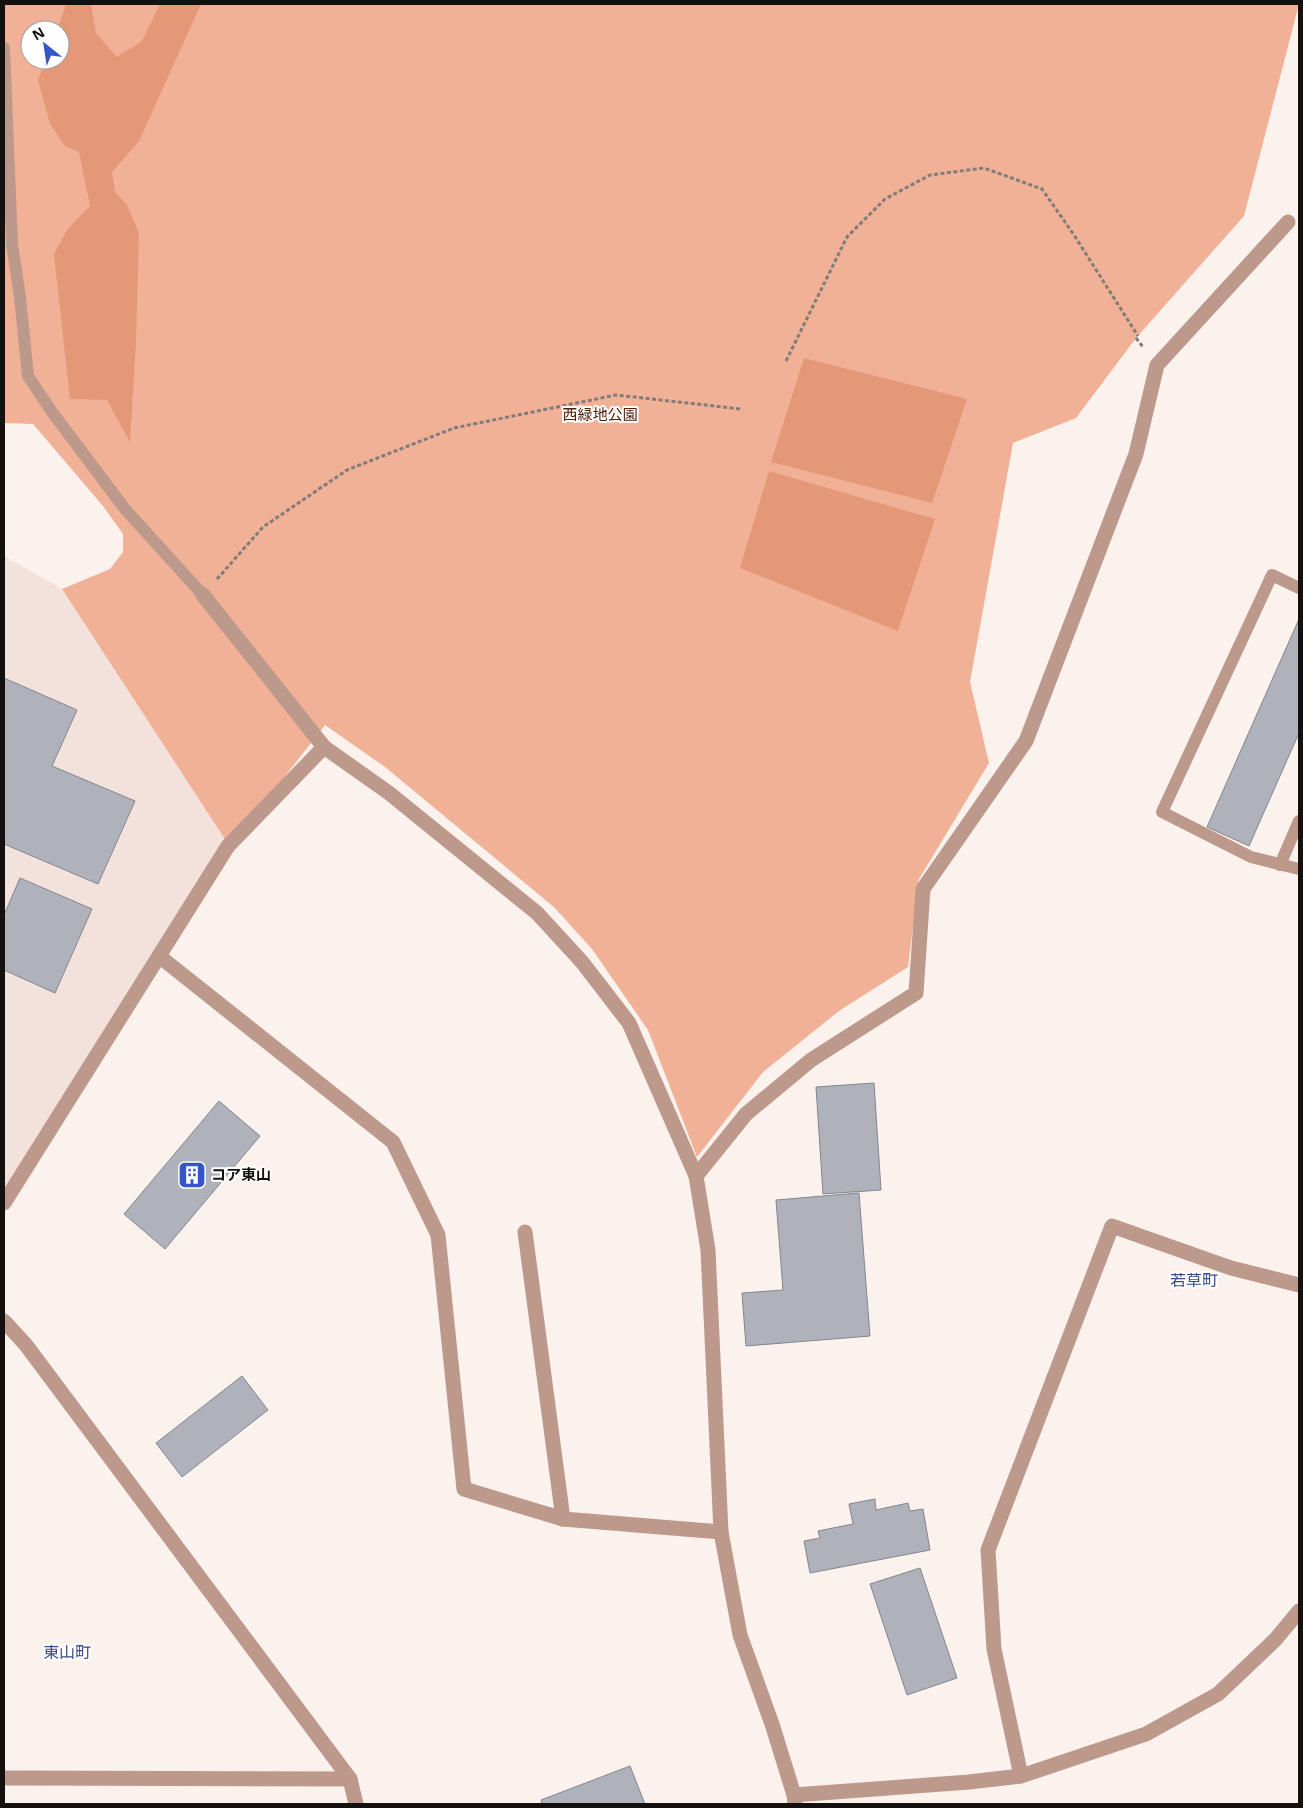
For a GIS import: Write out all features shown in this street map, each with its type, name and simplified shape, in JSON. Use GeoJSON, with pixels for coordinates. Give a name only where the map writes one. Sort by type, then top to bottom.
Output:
{"type":"FeatureCollection","features":[{"type":"Feature","properties":{"kind":"street"},"geometry":{"type":"LineString","coordinates":[[696,1176],[746,1114],[803,1066],[916,993],[923,889],[1026,741],[1136,454],[1157,365],[1288,222]]}},
{"type":"Feature","properties":{"kind":"street"},"geometry":{"type":"LineString","coordinates":[[203,595],[324,747],[389,793],[536,914],[582,962],[629,1023],[696,1176],[708,1250],[721,1532],[740,1635],[772,1724],[794,1800],[1021,1776],[1146,1734],[1218,1694],[1275,1640],[1299,1610]]}},
{"type":"Feature","properties":{"kind":"street"},"geometry":{"type":"LineString","coordinates":[[4,1203],[228,846],[324,747]]}},
{"type":"Feature","properties":{"kind":"street"},"geometry":{"type":"LineString","coordinates":[[159,956],[393,1142],[438,1235],[464,1490],[563,1519],[721,1532]]}},
{"type":"Feature","properties":{"kind":"street"},"geometry":{"type":"LineString","coordinates":[[1021,1776],[994,1649],[988,1550],[1112,1226],[1231,1268],[1299,1285]]}},
{"type":"Feature","properties":{"kind":"street"},"geometry":{"type":"LineString","coordinates":[[525,1232],[563,1519]]}},
{"type":"Feature","properties":{"kind":"street"},"geometry":{"type":"LineString","coordinates":[[4,1321],[32,1353],[350,1778],[356,1804]]}},
{"type":"Feature","properties":{"kind":"street"},"geometry":{"type":"LineString","coordinates":[[4,1778],[350,1778]]}},
{"type":"Feature","properties":{"kind":"lane"},"geometry":{"type":"LineString","coordinates":[[4,48],[12,244],[20,297],[28,376],[52,412],[125,509],[203,595]]}},
{"type":"Feature","properties":{"kind":"lane"},"geometry":{"type":"LineString","coordinates":[[1299,588],[1272,575],[1162,812],[1252,857],[1299,869]]}},
{"type":"Feature","properties":{"kind":"lane"},"geometry":{"type":"LineString","coordinates":[[1280,865],[1299,821]]}},
{"type":"Feature","properties":{"kind":"path"},"geometry":{"type":"LineString","coordinates":[[786,361],[847,237],[885,199],[930,175],[984,168],[1042,189],[1074,235],[1138,336]]}},
{"type":"Feature","properties":{"kind":"path"},"geometry":{"type":"LineString","coordinates":[[203,595],[263,527],[347,470],[454,428],[616,395],[741,409]]}},
{"type":"Feature","properties":{"kind":"shaded area"},"geometry":{"type":"Polygon","coordinates":[[[65,4],[91,4],[96,33],[117,57],[142,41],[160,4],[201,4],[139,141],[112,172],[115,192],[127,205],[139,233],[136,342],[130,442],[107,400],[70,399],[54,254],[67,230],[90,206],[79,152],[65,146],[50,124],[38,80],[42,70],[70,70],[70,20],[61,20],[65,4]]]}},
{"type":"Feature","properties":{"kind":"shaded area"},"geometry":{"type":"Polygon","coordinates":[[[804,358],[967,399],[932,503],[771,462],[804,358]]]}},
{"type":"Feature","properties":{"kind":"shaded area"},"geometry":{"type":"Polygon","coordinates":[[[769,471],[935,519],[898,631],[740,568],[769,471]]]}},
{"type":"Feature","properties":{"kind":"shaded area"},"geometry":{"type":"Polygon","coordinates":[[[4,556],[62,589],[230,847],[4,1203],[4,556]]]}},
{"type":"Feature","properties":{"kind":"green space","name":"西緑地公園"},"geometry":{"type":"Polygon","coordinates":[[[4,4],[1299,4],[1244,216],[1136,338],[1076,418],[1013,443],[970,682],[989,763],[919,879],[908,967],[839,1011],[763,1072],[697,1157],[648,1030],[592,949],[554,907],[385,767],[325,725],[230,847],[62,589],[110,569],[123,552],[123,534],[103,506],[33,424],[4,423],[4,4]]]}},
{"type":"Feature","properties":{"kind":"building"},"geometry":{"type":"Polygon","coordinates":[[[1299,619],[1299,733],[1249,846],[1207,827],[1299,619]]]}},
{"type":"Feature","properties":{"kind":"building"},"geometry":{"type":"Polygon","coordinates":[[[4,678],[77,710],[52,766],[135,801],[98,884],[4,844],[4,678]]]}},
{"type":"Feature","properties":{"kind":"building"},"geometry":{"type":"Polygon","coordinates":[[[20,878],[92,909],[55,993],[4,970],[4,915],[20,878]]]}},
{"type":"Feature","properties":{"kind":"building"},"geometry":{"type":"Polygon","coordinates":[[[874,1083],[881,1190],[823,1194],[816,1087],[874,1083]]]}},
{"type":"Feature","properties":{"kind":"building","name":"コア東山"},"geometry":{"type":"Polygon","coordinates":[[[219,1101],[260,1136],[165,1249],[124,1214],[219,1101]]]}},
{"type":"Feature","properties":{"kind":"building"},"geometry":{"type":"Polygon","coordinates":[[[859,1193],[870,1336],[746,1346],[742,1293],[783,1290],[776,1200],[859,1193]]]}},
{"type":"Feature","properties":{"kind":"building"},"geometry":{"type":"Polygon","coordinates":[[[242,1376],[268,1410],[182,1477],[156,1443],[242,1376]]]}},
{"type":"Feature","properties":{"kind":"building"},"geometry":{"type":"Polygon","coordinates":[[[875,1499],[876,1510],[908,1503],[910,1511],[923,1509],[930,1550],[810,1573],[804,1541],[820,1538],[818,1531],[853,1524],[849,1504],[875,1499]]]}},
{"type":"Feature","properties":{"kind":"building"},"geometry":{"type":"Polygon","coordinates":[[[920,1568],[957,1678],[907,1695],[870,1584],[920,1568]]]}},
{"type":"Feature","properties":{"kind":"building"},"geometry":{"type":"Polygon","coordinates":[[[630,1766],[645,1804],[542,1804],[541,1800],[630,1766]]]}},
{"type":"Feature","properties":{"kind":"place","name":"コア東山"},"geometry":{"type":"Point","coordinates":[192,1175]}},
{"type":"Feature","properties":{"kind":"district","name":"若草町"},"geometry":{"type":"Point","coordinates":[1194,1280]}},
{"type":"Feature","properties":{"kind":"district","name":"東山町"},"geometry":{"type":"Point","coordinates":[67,1652]}}]}
